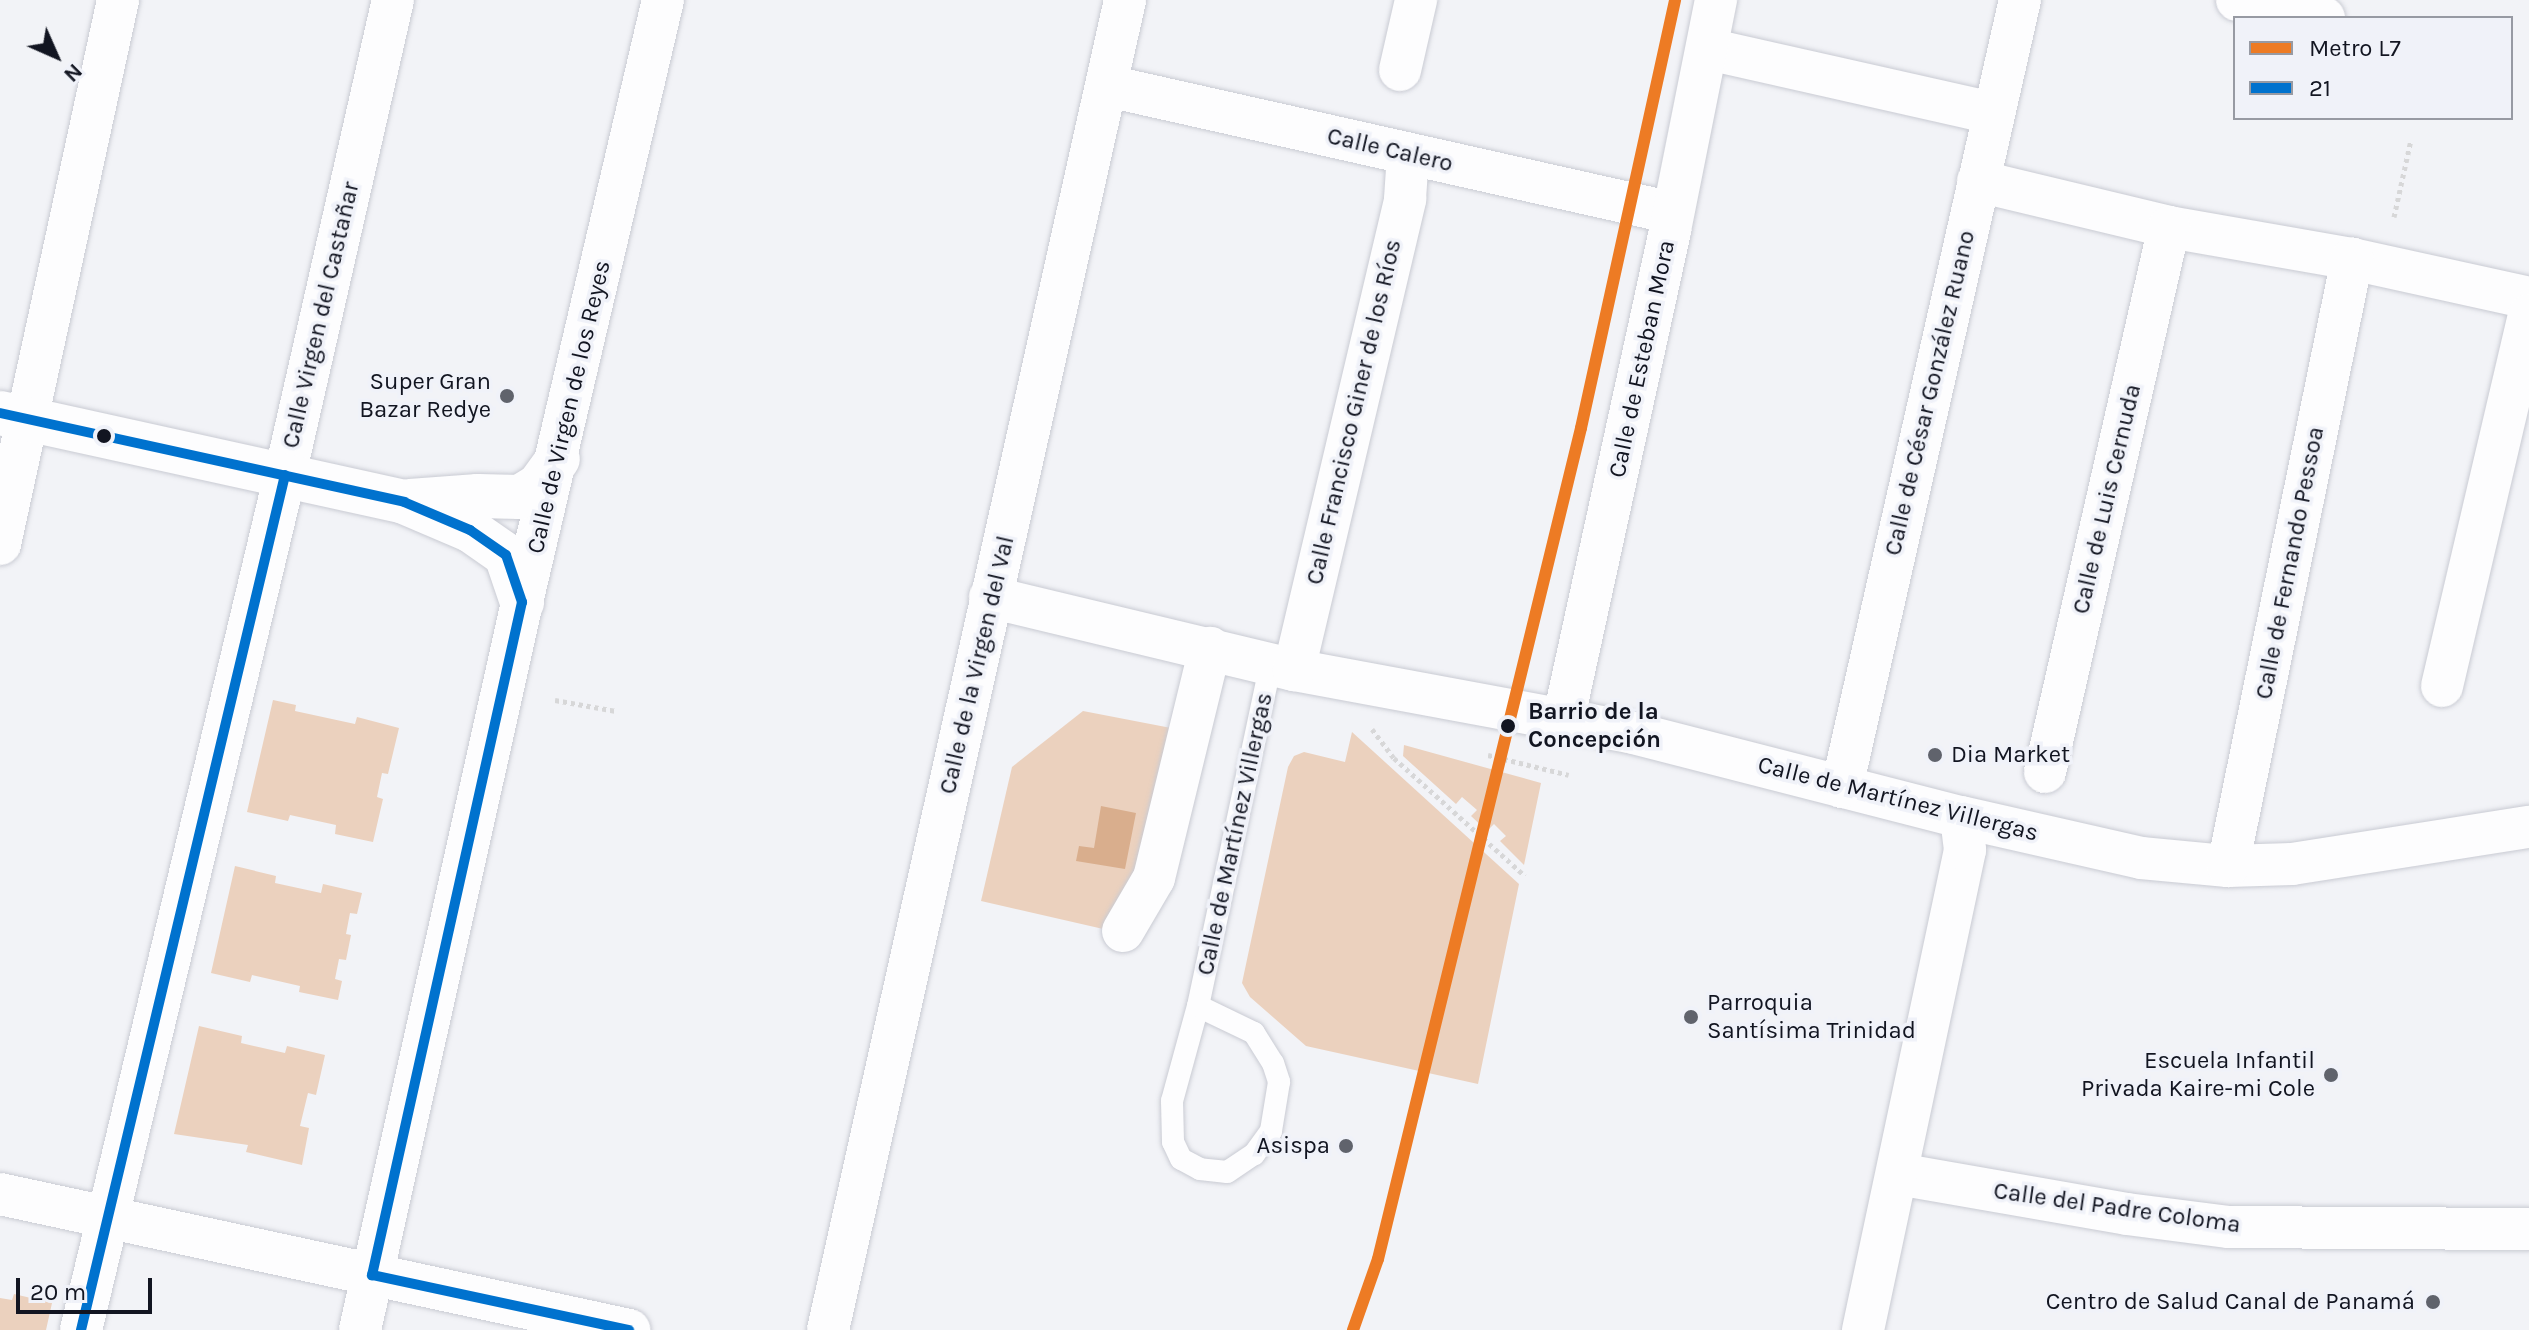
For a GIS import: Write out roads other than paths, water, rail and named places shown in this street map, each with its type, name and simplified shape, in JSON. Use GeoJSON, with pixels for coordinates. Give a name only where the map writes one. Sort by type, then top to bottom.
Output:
{"type":"FeatureCollection","features":[{"type":"Feature","properties":{"kind":"street"},"geometry":{"type":"LineString","coordinates":[[0,544],[14,416],[118,0]]}},
{"type":"Feature","properties":{"kind":"street","name":"Calle Virgen del Castañar"},"geometry":{"type":"LineString","coordinates":[[81,1330],[285,475],[393,0]]}},
{"type":"Feature","properties":{"kind":"street","name":"Calle de Virgen de los Reyes"},"geometry":{"type":"LineString","coordinates":[[360,1330],[522,602],[558,459],[663,0]]}},
{"type":"Feature","properties":{"kind":"street","name":"Calle de la Virgen del Val"},"geometry":{"type":"LineString","coordinates":[[828,1330],[1125,0]]}},
{"type":"Feature","properties":{"kind":"street"},"geometry":{"type":"LineString","coordinates":[[1400,70],[1416,0]]}},
{"type":"Feature","properties":{"kind":"street","name":"Calle de Esteban Mora"},"geometry":{"type":"LineString","coordinates":[[1564,717],[1716,0]]}},
{"type":"Feature","properties":{"kind":"street","name":"Calle de César González Ruano"},"geometry":{"type":"LineString","coordinates":[[1842,787],[2020,0]]}},
{"type":"Feature","properties":{"kind":"street"},"geometry":{"type":"LineString","coordinates":[[2237,0],[2314,16]]}},
{"type":"Feature","properties":{"kind":"street"},"geometry":{"type":"LineString","coordinates":[[1708,49],[1993,113]]}},
{"type":"Feature","properties":{"kind":"street","name":"Calle Calero"},"geometry":{"type":"LineString","coordinates":[[1108,86],[1673,213]]}},
{"type":"Feature","properties":{"kind":"street","name":"Calle Francisco Giner de los Ríos"},"geometry":{"type":"LineString","coordinates":[[1283,666],[1405,199],[1408,154]]}},
{"type":"Feature","properties":{"kind":"street"},"geometry":{"type":"LineString","coordinates":[[1978,181],[2169,227],[2352,259],[2529,298]]}},
{"type":"Feature","properties":{"kind":"street","name":"Calle de Luis Cernuda"},"geometry":{"type":"LineString","coordinates":[[2045,772],[2169,227]]}},
{"type":"Feature","properties":{"kind":"street","name":"Calle de Fernando Pessoa"},"geometry":{"type":"LineString","coordinates":[[2228,866],[2352,259]]}},
{"type":"Feature","properties":{"kind":"street"},"geometry":{"type":"LineString","coordinates":[[2442,686],[2529,315]]}},
{"type":"Feature","properties":{"kind":"street"},"geometry":{"type":"LineString","coordinates":[[14,416],[404,502],[470,530],[506,555],[522,602]]}},
{"type":"Feature","properties":{"kind":"street"},"geometry":{"type":"LineString","coordinates":[[404,502],[478,496],[520,497],[539,485],[558,459]]}},
{"type":"Feature","properties":{"kind":"street","name":"Calle de Martínez Villergas"},"geometry":{"type":"LineString","coordinates":[[990,597],[1283,666],[1564,717],[1961,817],[2141,858],[2228,866],[2292,864],[2529,827]]}},
{"type":"Feature","properties":{"kind":"street"},"geometry":{"type":"LineString","coordinates":[[1123,931],[1154,878],[1210,648]]}},
{"type":"Feature","properties":{"kind":"street"},"geometry":{"type":"LineString","coordinates":[[1863,1330],[1965,850],[1961,817]]}},
{"type":"Feature","properties":{"kind":"street","name":"Calle del Padre Coloma"},"geometry":{"type":"LineString","coordinates":[[1898,1174],[2127,1214],[2229,1227],[2529,1229]]}},
{"type":"Feature","properties":{"kind":"street"},"geometry":{"type":"LineString","coordinates":[[0,1194],[372,1275],[550,1321],[629,1330]]}},
{"type":"Feature","properties":{"kind":"lane","name":"Calle de Martínez Villergas"},"geometry":{"type":"LineString","coordinates":[[1198,1006],[1254,1033],[1273,1063],[1279,1082],[1271,1131],[1254,1154],[1227,1172],[1200,1169],[1181,1159],[1173,1142],[1172,1101],[1283,666]]}},
{"type":"Feature","properties":{"kind":"metro line","name":"L7"},"geometry":{"type":"LineString","coordinates":[[1353,1330],[1378,1259],[1581,428],[1675,0]]}},
{"type":"Feature","properties":{"kind":"place","name":"Super Gran Bazar Redye"},"geometry":{"type":"Point","coordinates":[507,396]}},
{"type":"Feature","properties":{"kind":"place","name":"Barrio de la Concepción"},"geometry":{"type":"Point","coordinates":[1508,726]}},
{"type":"Feature","properties":{"kind":"place","name":"Dia Market"},"geometry":{"type":"Point","coordinates":[1935,755]}},
{"type":"Feature","properties":{"kind":"place","name":"Parroquia Santísima Trinidad"},"geometry":{"type":"Point","coordinates":[1691,1017]}},
{"type":"Feature","properties":{"kind":"place","name":"Escuela Infantil Privada Kaire-mi Cole"},"geometry":{"type":"Point","coordinates":[2331,1075]}},
{"type":"Feature","properties":{"kind":"place","name":"Asispa"},"geometry":{"type":"Point","coordinates":[1346,1146]}},
{"type":"Feature","properties":{"kind":"place","name":"Centro de Salud Canal de Panamá"},"geometry":{"type":"Point","coordinates":[2433,1302]}}]}
